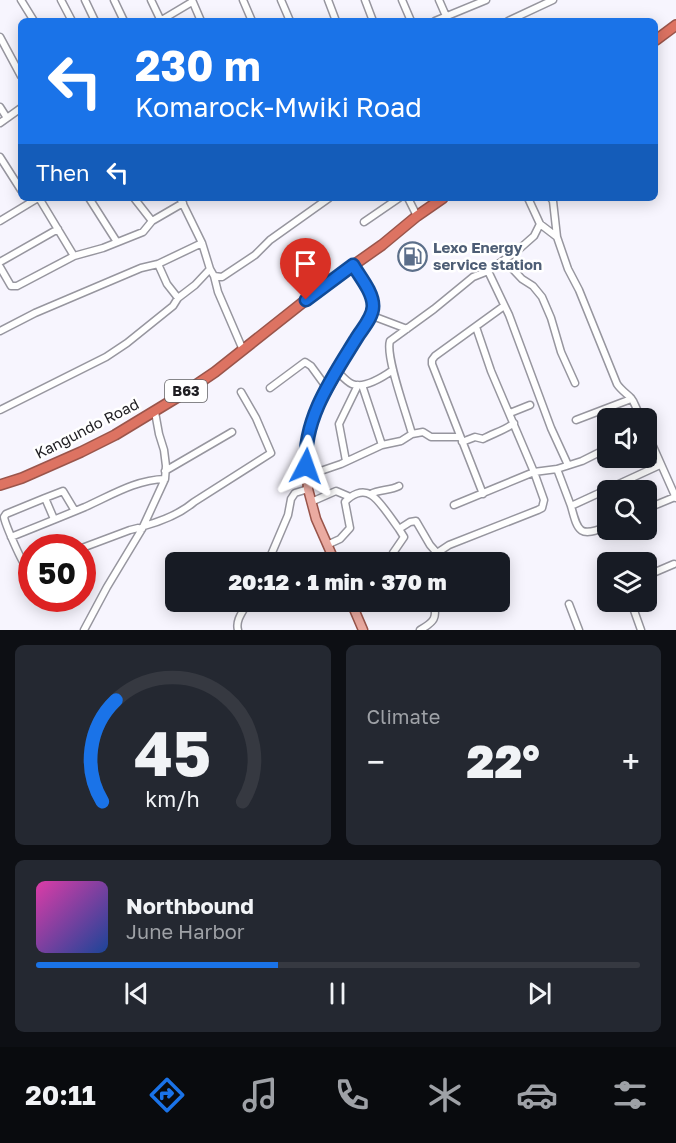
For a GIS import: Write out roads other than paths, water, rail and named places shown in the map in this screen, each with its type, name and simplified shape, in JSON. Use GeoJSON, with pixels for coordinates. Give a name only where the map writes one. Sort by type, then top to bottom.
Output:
{"type":"FeatureCollection","features":[{"type":"Feature","properties":{"kind":"highway"},"geometry":{"type":"LineString","coordinates":[[658,38],[676,25]]}},
{"type":"Feature","properties":{"kind":"highway","name":"Kangundo Road"},"geometry":{"type":"LineString","coordinates":[[0,485],[81,452],[155,412],[214,372],[439,201]]}},
{"type":"Feature","properties":{"kind":"main road"},"geometry":{"type":"LineString","coordinates":[[330,552],[311,502],[306,476],[305,451],[315,412],[373,307],[370,295],[353,265]]}},
{"type":"Feature","properties":{"kind":"main road"},"geometry":{"type":"LineString","coordinates":[[355,612],[363,630]]}},
{"type":"Feature","properties":{"kind":"street"},"geometry":{"type":"LineString","coordinates":[[21,0],[32,18]]}},
{"type":"Feature","properties":{"kind":"street"},"geometry":{"type":"LineString","coordinates":[[60,0],[70,18]]}},
{"type":"Feature","properties":{"kind":"street"},"geometry":{"type":"LineString","coordinates":[[85,0],[94,18]]}},
{"type":"Feature","properties":{"kind":"street"},"geometry":{"type":"LineString","coordinates":[[114,0],[123,18]]}},
{"type":"Feature","properties":{"kind":"street"},"geometry":{"type":"LineString","coordinates":[[152,0],[159,18]]}},
{"type":"Feature","properties":{"kind":"street"},"geometry":{"type":"LineString","coordinates":[[243,0],[251,18]]}},
{"type":"Feature","properties":{"kind":"street"},"geometry":{"type":"LineString","coordinates":[[281,0],[289,18]]}},
{"type":"Feature","properties":{"kind":"street"},"geometry":{"type":"LineString","coordinates":[[328,0],[335,18]]}},
{"type":"Feature","properties":{"kind":"street"},"geometry":{"type":"LineString","coordinates":[[365,0],[372,18]]}},
{"type":"Feature","properties":{"kind":"street"},"geometry":{"type":"LineString","coordinates":[[402,0],[410,18]]}},
{"type":"Feature","properties":{"kind":"street"},"geometry":{"type":"LineString","coordinates":[[439,0],[446,16]]}},
{"type":"Feature","properties":{"kind":"street"},"geometry":{"type":"LineString","coordinates":[[442,18],[486,0]]}},
{"type":"Feature","properties":{"kind":"street"},"geometry":{"type":"LineString","coordinates":[[513,18],[539,3],[553,0]]}},
{"type":"Feature","properties":{"kind":"street"},"geometry":{"type":"LineString","coordinates":[[165,18],[192,1],[200,18]]}},
{"type":"Feature","properties":{"kind":"street"},"geometry":{"type":"LineString","coordinates":[[174,13],[176,18]]}},
{"type":"Feature","properties":{"kind":"street"},"geometry":{"type":"LineString","coordinates":[[0,37],[18,70]]}},
{"type":"Feature","properties":{"kind":"street"},"geometry":{"type":"LineString","coordinates":[[0,106],[7,118]]}},
{"type":"Feature","properties":{"kind":"street"},"geometry":{"type":"LineString","coordinates":[[0,123],[18,110]]}},
{"type":"Feature","properties":{"kind":"street"},"geometry":{"type":"LineString","coordinates":[[0,157],[18,185]]}},
{"type":"Feature","properties":{"kind":"street"},"geometry":{"type":"LineString","coordinates":[[0,221],[27,201]]}},
{"type":"Feature","properties":{"kind":"street"},"geometry":{"type":"LineString","coordinates":[[41,201],[74,256]]}},
{"type":"Feature","properties":{"kind":"street"},"geometry":{"type":"LineString","coordinates":[[91,201],[117,242]]}},
{"type":"Feature","properties":{"kind":"street"},"geometry":{"type":"LineString","coordinates":[[136,201],[152,221]]}},
{"type":"Feature","properties":{"kind":"street"},"geometry":{"type":"LineString","coordinates":[[0,267],[14,287],[74,256],[143,232],[152,221],[181,201],[202,243],[218,292],[243,350]]}},
{"type":"Feature","properties":{"kind":"street"},"geometry":{"type":"LineString","coordinates":[[214,276],[222,277],[251,258],[270,240],[325,201]]}},
{"type":"Feature","properties":{"kind":"street"},"geometry":{"type":"LineString","coordinates":[[364,222],[395,201]]}},
{"type":"Feature","properties":{"kind":"street"},"geometry":{"type":"LineString","coordinates":[[410,201],[417,216]]}},
{"type":"Feature","properties":{"kind":"street"},"geometry":{"type":"LineString","coordinates":[[531,201],[540,224],[557,237]]}},
{"type":"Feature","properties":{"kind":"street"},"geometry":{"type":"LineString","coordinates":[[553,201],[557,237],[568,269],[579,290],[616,384],[631,399],[635,408]]}},
{"type":"Feature","properties":{"kind":"street"},"geometry":{"type":"LineString","coordinates":[[412,434],[393,370],[389,343],[472,277],[488,271],[531,240],[540,224]]}},
{"type":"Feature","properties":{"kind":"street"},"geometry":{"type":"LineString","coordinates":[[0,262],[58,229]]}},
{"type":"Feature","properties":{"kind":"street"},"geometry":{"type":"LineString","coordinates":[[0,331],[35,313],[141,268],[158,264],[202,243]]}},
{"type":"Feature","properties":{"kind":"street"},"geometry":{"type":"LineString","coordinates":[[504,260],[542,297],[561,352],[575,383]]}},
{"type":"Feature","properties":{"kind":"street"},"geometry":{"type":"LineString","coordinates":[[158,264],[167,284],[178,298]]}},
{"type":"Feature","properties":{"kind":"street"},"geometry":{"type":"LineString","coordinates":[[0,410],[106,357],[127,343],[173,306],[178,298],[210,269]]}},
{"type":"Feature","properties":{"kind":"street"},"geometry":{"type":"LineString","coordinates":[[488,271],[567,465]]}},
{"type":"Feature","properties":{"kind":"street"},"geometry":{"type":"LineString","coordinates":[[483,494],[432,360],[504,306]]}},
{"type":"Feature","properties":{"kind":"street"},"geometry":{"type":"LineString","coordinates":[[370,315],[407,328]]}},
{"type":"Feature","properties":{"kind":"street"},"geometry":{"type":"LineString","coordinates":[[438,552],[449,545],[542,508],[544,501],[491,371],[476,327]]}},
{"type":"Feature","properties":{"kind":"street"},"geometry":{"type":"LineString","coordinates":[[270,388],[305,362],[311,366],[327,388]]}},
{"type":"Feature","properties":{"kind":"street"},"geometry":{"type":"LineString","coordinates":[[337,371],[351,384],[360,385],[393,370]]}},
{"type":"Feature","properties":{"kind":"street"},"geometry":{"type":"LineString","coordinates":[[360,385],[382,446]]}},
{"type":"Feature","properties":{"kind":"street"},"geometry":{"type":"LineString","coordinates":[[346,461],[339,424],[360,385]]}},
{"type":"Feature","properties":{"kind":"street"},"geometry":{"type":"LineString","coordinates":[[96,543],[130,530],[143,528],[186,508],[271,453],[256,418],[241,392]]}},
{"type":"Feature","properties":{"kind":"street"},"geometry":{"type":"LineString","coordinates":[[576,420],[631,399]]}},
{"type":"Feature","properties":{"kind":"street"},"geometry":{"type":"LineString","coordinates":[[510,413],[530,405]]}},
{"type":"Feature","properties":{"kind":"street"},"geometry":{"type":"LineString","coordinates":[[84,630],[143,528],[165,479],[164,450],[155,412]]}},
{"type":"Feature","properties":{"kind":"street"},"geometry":{"type":"LineString","coordinates":[[306,476],[329,469],[382,446],[401,441],[412,434],[423,432],[431,437],[483,438],[505,430],[514,423]]}},
{"type":"Feature","properties":{"kind":"street"},"geometry":{"type":"LineString","coordinates":[[165,471],[232,432]]}},
{"type":"Feature","properties":{"kind":"street"},"geometry":{"type":"LineString","coordinates":[[454,505],[534,472],[556,469],[597,454]]}},
{"type":"Feature","properties":{"kind":"street"},"geometry":{"type":"LineString","coordinates":[[657,458],[676,498],[657,505]]}},
{"type":"Feature","properties":{"kind":"street"},"geometry":{"type":"LineString","coordinates":[[570,506],[660,465]]}},
{"type":"Feature","properties":{"kind":"street"},"geometry":{"type":"LineString","coordinates":[[556,469],[577,528],[582,532],[597,531]]}},
{"type":"Feature","properties":{"kind":"street"},"geometry":{"type":"LineString","coordinates":[[11,537],[130,486],[150,480],[165,479]]}},
{"type":"Feature","properties":{"kind":"street"},"geometry":{"type":"LineString","coordinates":[[327,545],[340,539],[350,528],[345,502],[350,497],[394,489],[399,486]]}},
{"type":"Feature","properties":{"kind":"street"},"geometry":{"type":"LineString","coordinates":[[272,552],[295,492],[308,489]]}},
{"type":"Feature","properties":{"kind":"street"},"geometry":{"type":"LineString","coordinates":[[18,551],[4,520],[6,514],[63,490],[75,511]]}},
{"type":"Feature","properties":{"kind":"street"},"geometry":{"type":"LineString","coordinates":[[311,502],[336,492],[350,497]]}},
{"type":"Feature","properties":{"kind":"street"},"geometry":{"type":"LineString","coordinates":[[371,494],[404,537],[394,552]]}},
{"type":"Feature","properties":{"kind":"street"},"geometry":{"type":"LineString","coordinates":[[45,498],[54,519]]}},
{"type":"Feature","properties":{"kind":"street"},"geometry":{"type":"LineString","coordinates":[[399,529],[416,521],[436,552]]}},
{"type":"Feature","properties":{"kind":"street"},"geometry":{"type":"LineString","coordinates":[[657,572],[675,566]]}},
{"type":"Feature","properties":{"kind":"street"},"geometry":{"type":"LineString","coordinates":[[569,604],[579,630]]}},
{"type":"Feature","properties":{"kind":"street"},"geometry":{"type":"LineString","coordinates":[[238,630],[237,625],[243,612]]}},
{"type":"Feature","properties":{"kind":"street"},"geometry":{"type":"LineString","coordinates":[[420,630],[431,623],[435,612]]}},
{"type":"Feature","properties":{"kind":"street"},"geometry":{"type":"LineString","coordinates":[[635,612],[641,630]]}},
{"type":"Feature","properties":{"kind":"place","name":"Lexo Energy service station"},"geometry":{"type":"Point","coordinates":[412,257]}}]}
